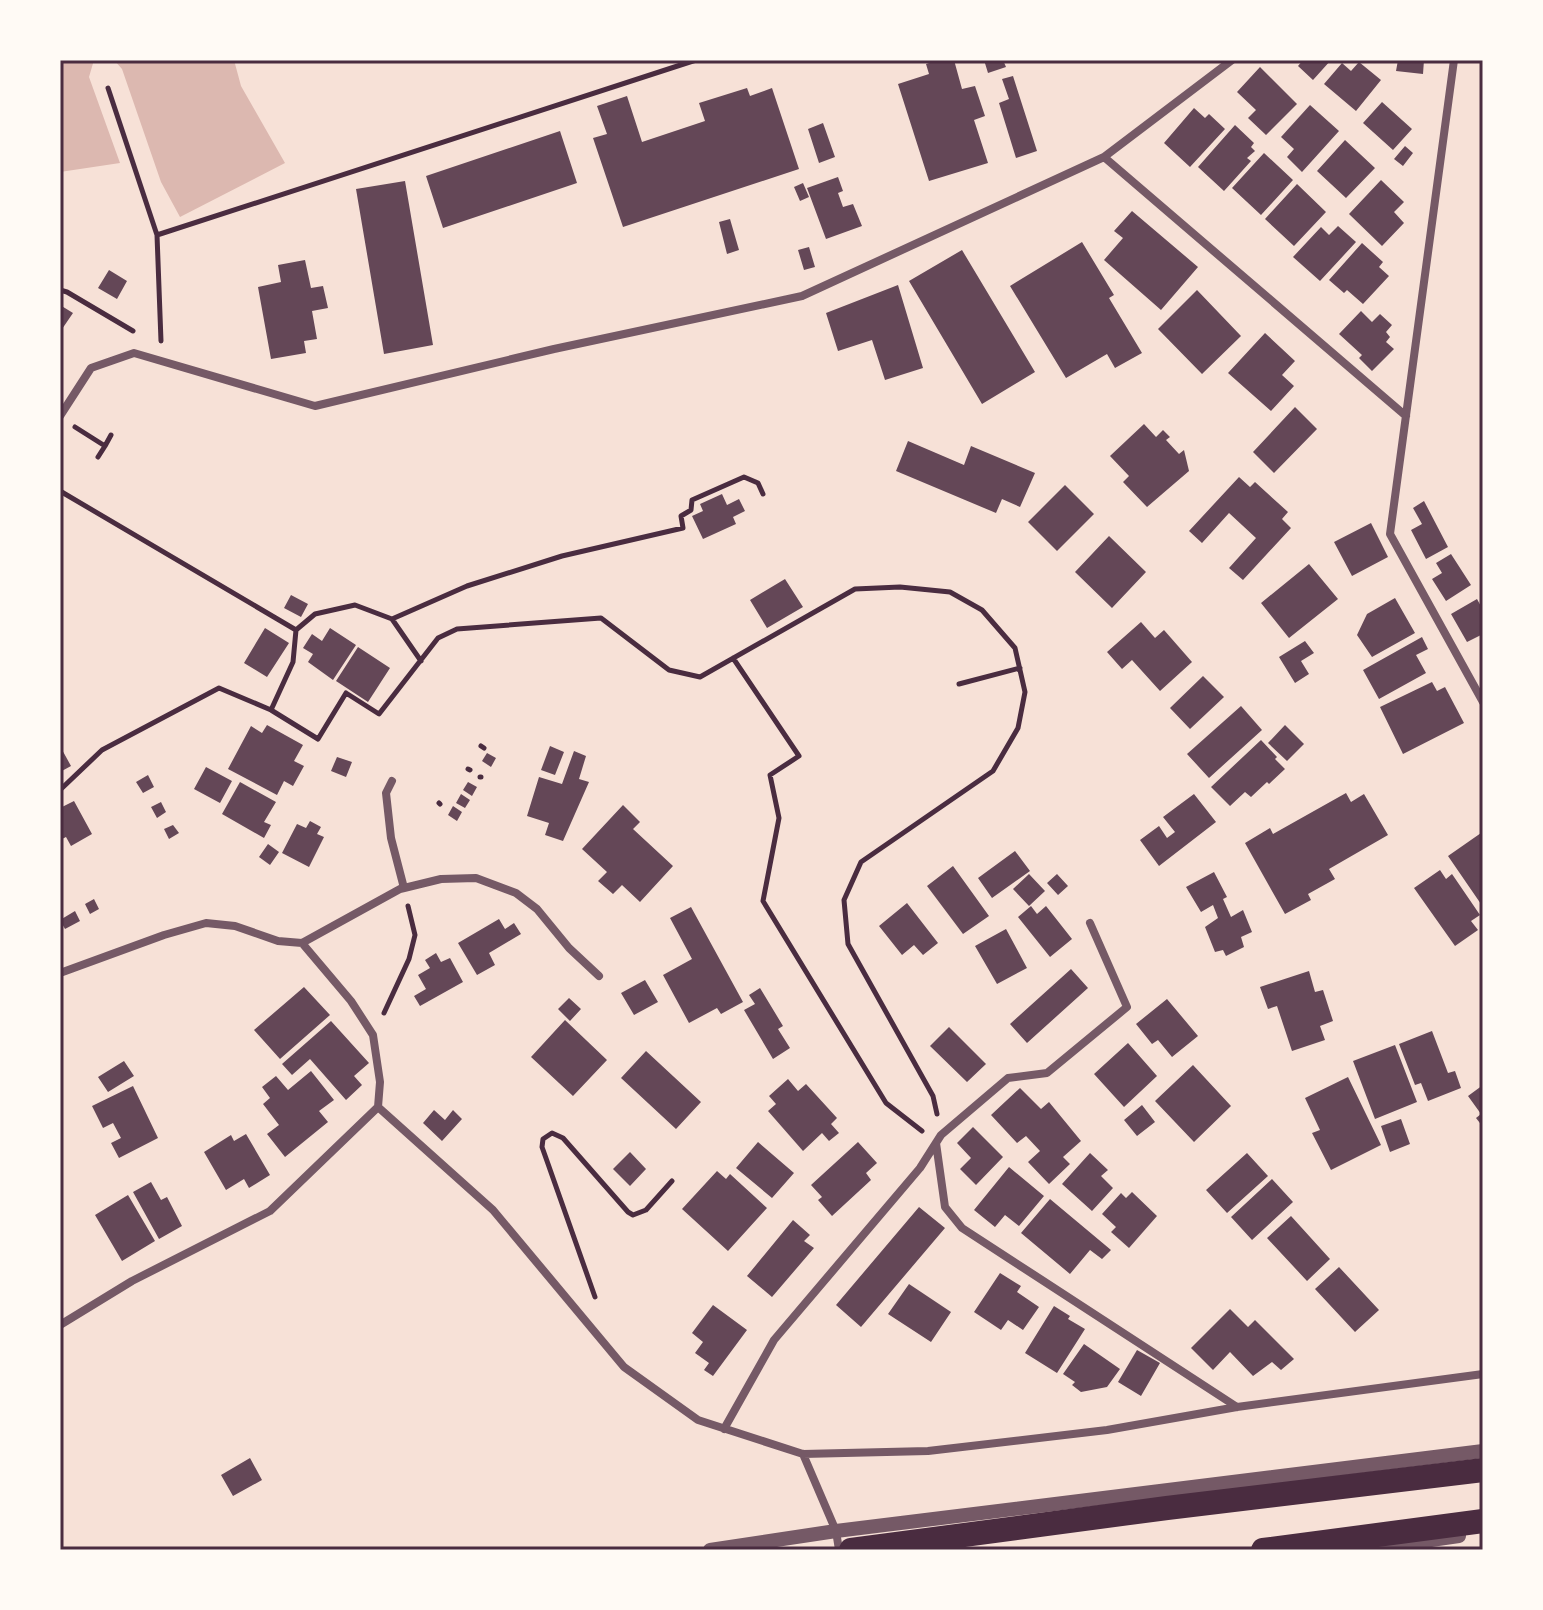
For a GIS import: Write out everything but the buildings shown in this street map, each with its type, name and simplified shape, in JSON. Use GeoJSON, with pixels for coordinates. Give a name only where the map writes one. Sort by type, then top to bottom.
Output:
{"type":"FeatureCollection","features":[{"type":"Feature","properties":{"kind":"highway"},"geometry":{"type":"LineString","coordinates":[[844,1540],[1167,1508],[1483,1470]]}},
{"type":"Feature","properties":{"kind":"highway"},"geometry":{"type":"LineString","coordinates":[[1263,1550],[1483,1521]]}},
{"type":"Feature","properties":{"kind":"street"},"geometry":{"type":"LineString","coordinates":[[60,416],[91,368],[134,353],[315,406],[554,349],[802,296],[1104,157],[1232,60]]}},
{"type":"Feature","properties":{"kind":"street"},"geometry":{"type":"LineString","coordinates":[[1454,60],[1390,534],[1483,702]]}},
{"type":"Feature","properties":{"kind":"street"},"geometry":{"type":"LineString","coordinates":[[1104,157],[1406,416]]}},
{"type":"Feature","properties":{"kind":"street"},"geometry":{"type":"LineString","coordinates":[[392,781],[386,793],[391,838],[404,888]]}},
{"type":"Feature","properties":{"kind":"street"},"geometry":{"type":"LineString","coordinates":[[60,973],[206,923],[235,926],[278,941],[302,943],[404,888],[441,879],[476,878],[516,893],[537,909],[569,948],[599,976]]}},
{"type":"Feature","properties":{"kind":"street"},"geometry":{"type":"LineString","coordinates":[[724,1429],[774,1340],[920,1168],[939,1138],[1008,1078],[1047,1073],[1127,1007],[1090,923]]}},
{"type":"Feature","properties":{"kind":"street"},"geometry":{"type":"LineString","coordinates":[[60,1325],[132,1281],[270,1211],[378,1107],[380,1082],[373,1035],[351,1001],[302,943]]}},
{"type":"Feature","properties":{"kind":"street"},"geometry":{"type":"LineString","coordinates":[[378,1107],[493,1210],[624,1367],[698,1420],[803,1454],[943,1450],[1107,1430],[1237,1407],[1483,1374]]}},
{"type":"Feature","properties":{"kind":"street"},"geometry":{"type":"LineString","coordinates":[[939,1138],[945,1207],[962,1228],[1237,1407]]}},
{"type":"Feature","properties":{"kind":"street"},"geometry":{"type":"LineString","coordinates":[[710,1550],[844,1540],[1483,1451]]}},
{"type":"Feature","properties":{"kind":"street"},"geometry":{"type":"LineString","coordinates":[[803,1454],[844,1540]]}},
{"type":"Feature","properties":{"kind":"street"},"geometry":{"type":"LineString","coordinates":[[1361,1550],[1483,1533]]}},
{"type":"Feature","properties":{"kind":"street"},"geometry":{"type":"LineString","coordinates":[[839,1550],[844,1540]]}},
{"type":"Feature","properties":{"kind":"path"},"geometry":{"type":"LineString","coordinates":[[157,235],[696,60]]}},
{"type":"Feature","properties":{"kind":"path"},"geometry":{"type":"LineString","coordinates":[[108,88],[157,235],[162,348],[148,340]]}},
{"type":"Feature","properties":{"kind":"path"},"geometry":{"type":"LineString","coordinates":[[60,290],[135,332]]}},
{"type":"Feature","properties":{"kind":"path"},"geometry":{"type":"LineString","coordinates":[[75,428],[105,446]]}},
{"type":"Feature","properties":{"kind":"path"},"geometry":{"type":"LineString","coordinates":[[98,457],[111,435]]}},
{"type":"Feature","properties":{"kind":"path"},"geometry":{"type":"LineString","coordinates":[[392,619],[467,586],[562,556],[683,528],[681,516],[691,510],[692,500],[744,477],[758,483],[763,494]]}},
{"type":"Feature","properties":{"kind":"path"},"geometry":{"type":"LineString","coordinates":[[60,491],[296,630]]}},
{"type":"Feature","properties":{"kind":"path"},"geometry":{"type":"LineString","coordinates":[[60,790],[102,750],[219,688],[271,710],[318,739],[346,693],[379,714],[438,638],[457,629],[601,618],[669,670],[700,677],[855,589],[900,587],[950,592],[982,610],[1015,648],[1025,692],[1018,728],[993,771],[861,862],[844,900],[848,944],[933,1096],[939,1138]]}},
{"type":"Feature","properties":{"kind":"path"},"geometry":{"type":"LineString","coordinates":[[271,710],[293,662],[296,630],[315,614],[355,605],[392,619],[421,661]]}},
{"type":"Feature","properties":{"kind":"path"},"geometry":{"type":"LineString","coordinates":[[733,658],[799,756],[770,775],[779,818],[763,901],[886,1103],[939,1138]]}},
{"type":"Feature","properties":{"kind":"path"},"geometry":{"type":"LineString","coordinates":[[959,684],[1020,668]]}},
{"type":"Feature","properties":{"kind":"path"},"geometry":{"type":"LineString","coordinates":[[373,1035],[409,959],[415,935],[404,888]]}},
{"type":"Feature","properties":{"kind":"path"},"geometry":{"type":"LineString","coordinates":[[607,1346],[597,1302],[542,1147],[543,1139],[552,1133],[563,1138],[633,1215],[646,1210],[672,1181]]}},
{"type":"Feature","properties":{"kind":"shaded area"},"geometry":{"type":"Polygon","coordinates":[[[60,60],[94,60],[89,77],[120,163],[60,172],[60,60]]]}},
{"type":"Feature","properties":{"kind":"shaded area"},"geometry":{"type":"Polygon","coordinates":[[[114,60],[234,60],[241,86],[285,163],[180,217],[161,182],[122,69],[114,60]]]}}]}
